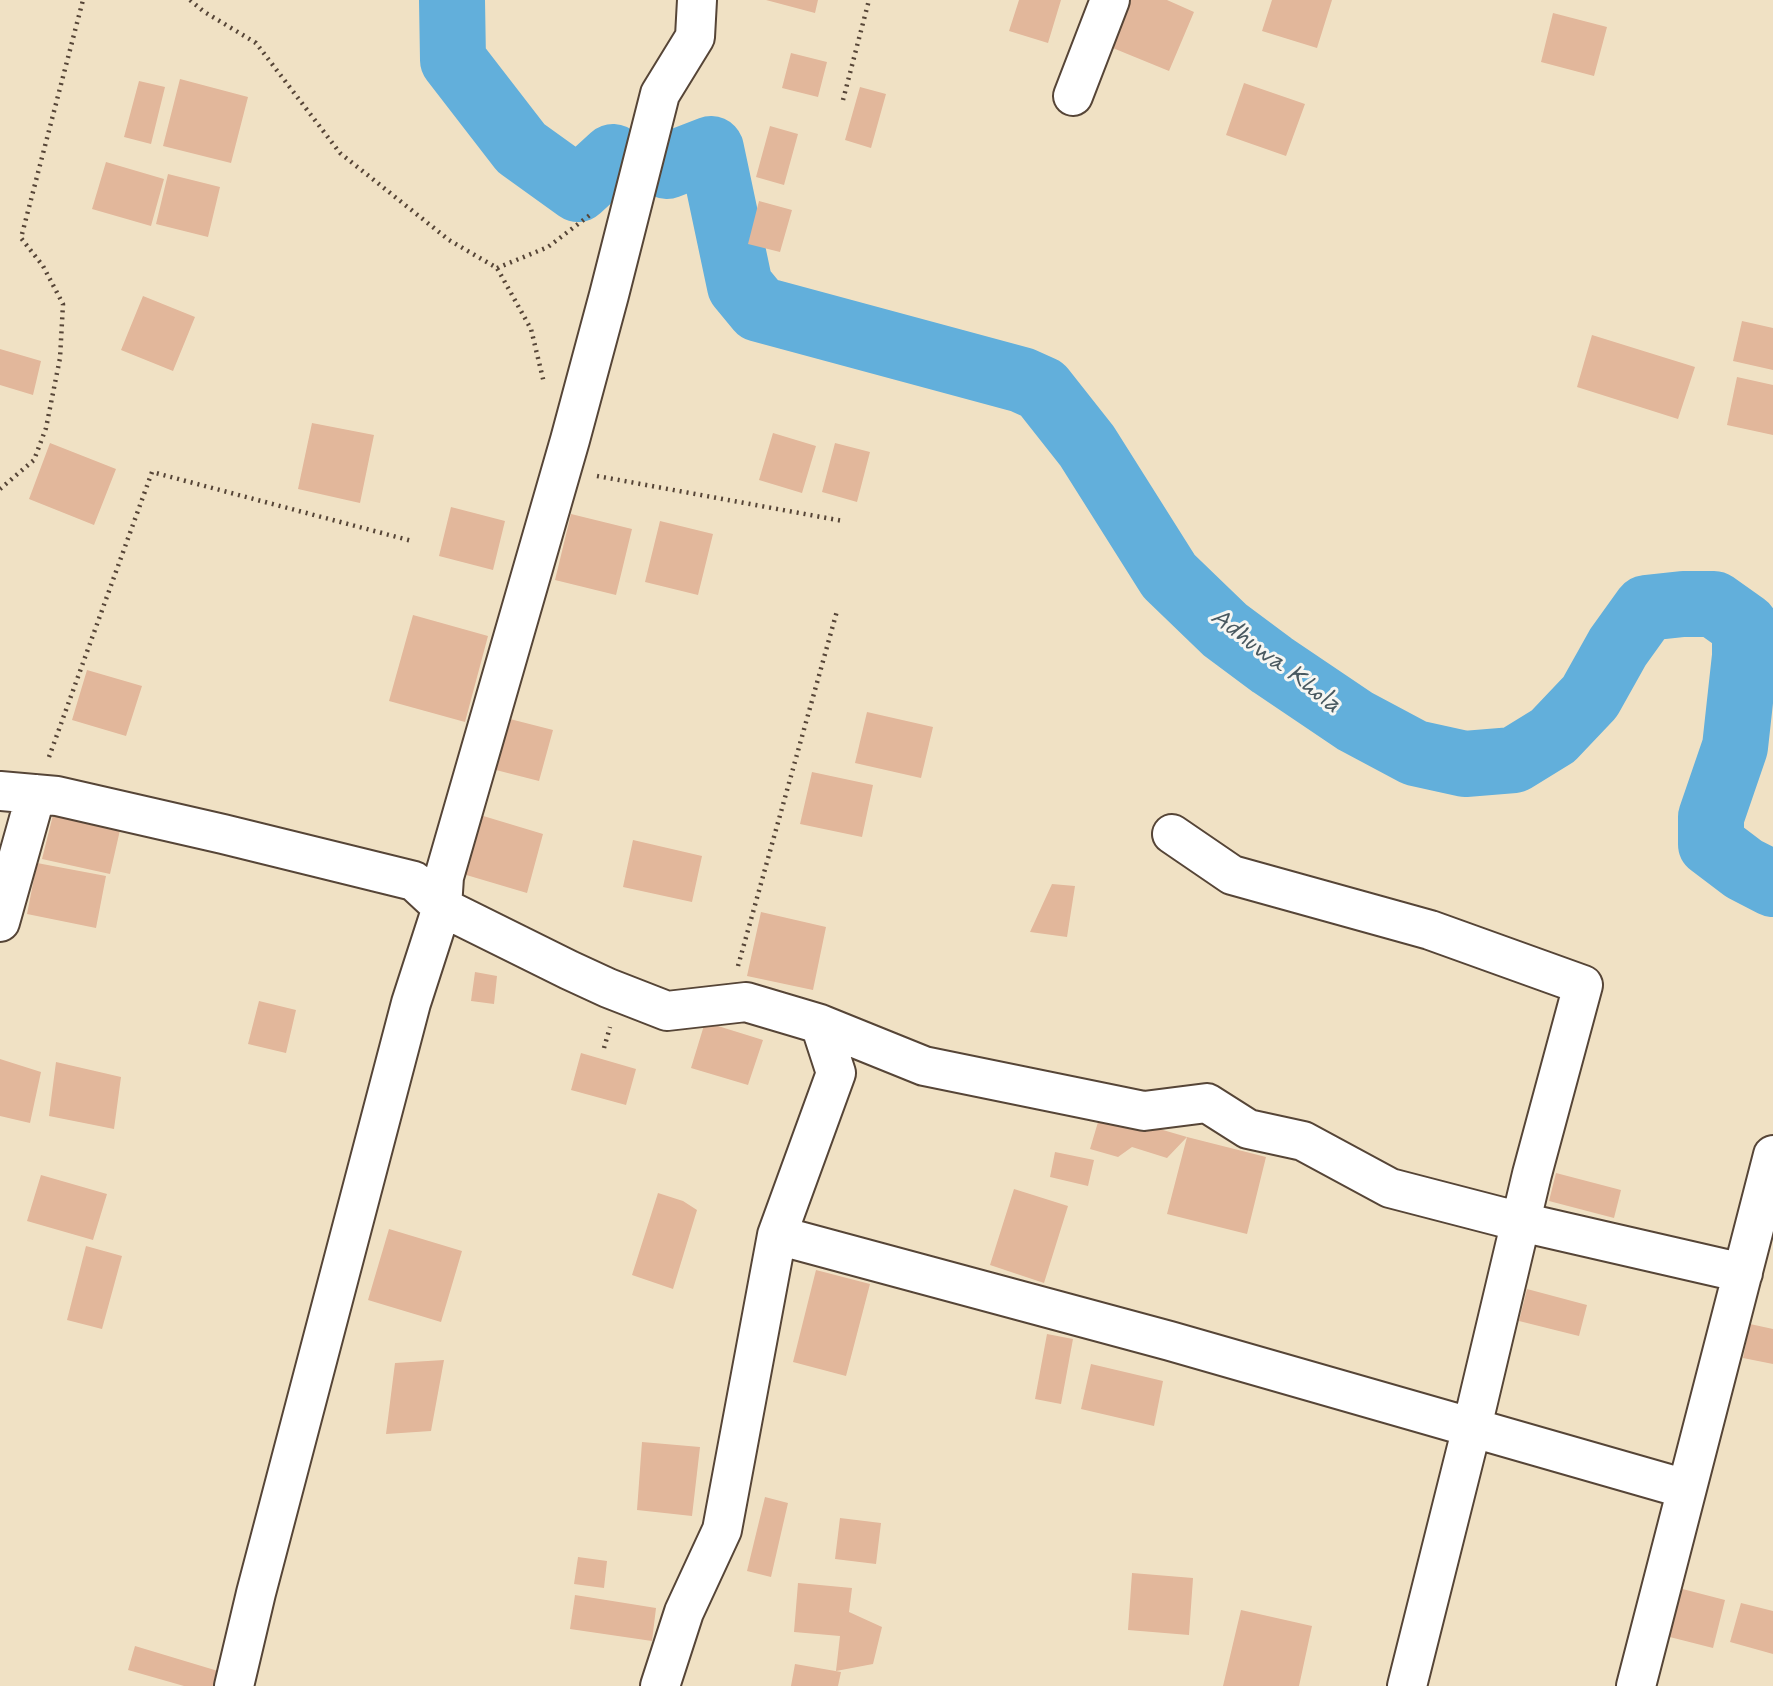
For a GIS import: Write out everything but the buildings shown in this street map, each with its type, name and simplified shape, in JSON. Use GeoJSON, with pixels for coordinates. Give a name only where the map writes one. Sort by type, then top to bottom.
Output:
{"type":"FeatureCollection","features":[{"type":"Feature","properties":{"kind":"street"},"geometry":{"type":"LineString","coordinates":[[234,1686],[401,1038],[442,907],[444,877],[561,470],[660,94],[695,37],[697,0]]}},
{"type":"Feature","properties":{"kind":"street"},"geometry":{"type":"LineString","coordinates":[[1073,96],[1110,0]]}},
{"type":"Feature","properties":{"kind":"street"},"geometry":{"type":"LineString","coordinates":[[0,922],[18,792],[57,796],[414,881],[442,907],[598,984],[667,1011],[746,1002],[820,1024],[924,1066],[1144,1111],[1207,1103],[1248,1129],[1303,1141],[1391,1188],[1521,1222],[1743,1273]]}},
{"type":"Feature","properties":{"kind":"street"},"geometry":{"type":"LineString","coordinates":[[1172,834],[1232,875],[1430,930],[1583,985],[1532,1174],[1407,1686]]}},
{"type":"Feature","properties":{"kind":"street"},"geometry":{"type":"LineString","coordinates":[[660,1686],[684,1612],[722,1531],[776,1235],[835,1073],[820,1024]]}},
{"type":"Feature","properties":{"kind":"street"},"geometry":{"type":"LineString","coordinates":[[1636,1686],[1773,1155]]}},
{"type":"Feature","properties":{"kind":"street"},"geometry":{"type":"LineString","coordinates":[[776,1235],[1170,1341],[1686,1489]]}},
{"type":"Feature","properties":{"kind":"path"},"geometry":{"type":"LineString","coordinates":[[0,489],[34,460],[46,428],[60,358],[63,303],[43,267],[21,238],[83,0]]}},
{"type":"Feature","properties":{"kind":"path"},"geometry":{"type":"LineString","coordinates":[[190,0],[256,43],[340,153],[449,240],[497,268],[531,329],[545,389]]}},
{"type":"Feature","properties":{"kind":"path"},"geometry":{"type":"LineString","coordinates":[[843,100],[869,0]]}},
{"type":"Feature","properties":{"kind":"path"},"geometry":{"type":"LineString","coordinates":[[497,268],[548,247],[595,211]]}},
{"type":"Feature","properties":{"kind":"path"},"geometry":{"type":"LineString","coordinates":[[561,470],[843,521]]}},
{"type":"Feature","properties":{"kind":"path"},"geometry":{"type":"LineString","coordinates":[[18,792],[152,472],[412,541]]}},
{"type":"Feature","properties":{"kind":"path"},"geometry":{"type":"LineString","coordinates":[[727,1004],[837,611]]}},
{"type":"Feature","properties":{"kind":"waterway","name":"Adhuwa Khola"},"geometry":{"type":"LineString","coordinates":[[452,0],[453,60],[521,148],[578,189],[613,157]]}},
{"type":"Feature","properties":{"kind":"waterway","name":"Adhuwa Khola"},"geometry":{"type":"LineString","coordinates":[[667,166],[711,149],[740,286],[759,309],[1022,380],[1042,389],[1087,446],[1169,576],[1225,630],[1272,665],[1355,721],[1415,753],[1465,764],[1514,760],[1553,736],[1590,697],[1618,647],[1646,608],[1714,604],[1745,626],[1745,656],[1735,747],[1711,817],[1711,844],[1744,869],[1773,884]]}}]}
